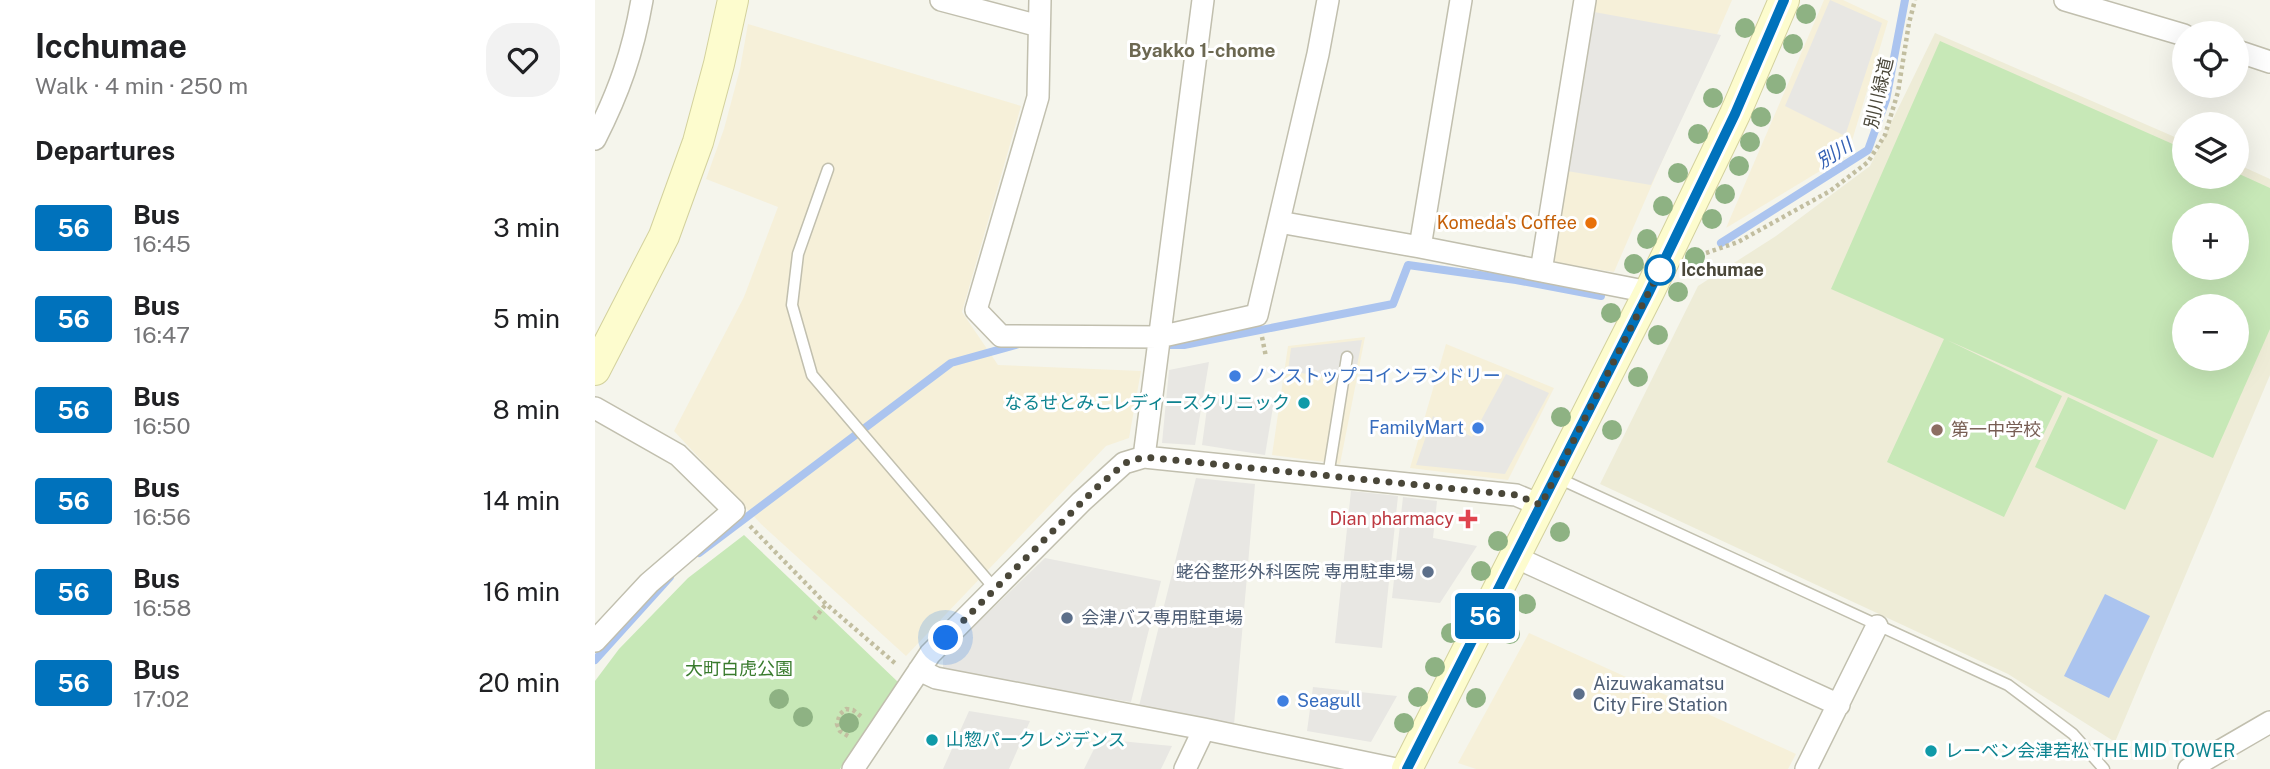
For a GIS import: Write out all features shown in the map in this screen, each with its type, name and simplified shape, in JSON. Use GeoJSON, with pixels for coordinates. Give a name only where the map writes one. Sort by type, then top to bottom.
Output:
{"type":"FeatureCollection","features":[{"type":"Feature","properties":{"kind":"street"},"geometry":{"type":"LineString","coordinates":[[595,139],[617,96],[642,0]]}},
{"type":"Feature","properties":{"kind":"street"},"geometry":{"type":"LineString","coordinates":[[595,370],[602,338],[664,236],[698,142],[733,0]]}},
{"type":"Feature","properties":{"kind":"street"},"geometry":{"type":"LineString","coordinates":[[941,0],[1039,26]]}},
{"type":"Feature","properties":{"kind":"street"},"geometry":{"type":"LineString","coordinates":[[1040,0],[1038,97],[977,310],[1001,336],[1159,337],[1258,315],[1328,0]]}},
{"type":"Feature","properties":{"kind":"street"},"geometry":{"type":"LineString","coordinates":[[1144,457],[1202,0]]}},
{"type":"Feature","properties":{"kind":"street"},"geometry":{"type":"LineString","coordinates":[[1420,247],[1461,0]]}},
{"type":"Feature","properties":{"kind":"street"},"geometry":{"type":"LineString","coordinates":[[1541,271],[1585,0]]}},
{"type":"Feature","properties":{"kind":"street"},"geometry":{"type":"LineString","coordinates":[[1407,769],[1649,292],[1735,114],[1784,0]]}},
{"type":"Feature","properties":{"kind":"street"},"geometry":{"type":"LineString","coordinates":[[2065,0],[2172,31]]}},
{"type":"Feature","properties":{"kind":"street"},"geometry":{"type":"LineString","coordinates":[[2249,55],[2270,62]]}},
{"type":"Feature","properties":{"kind":"street"},"geometry":{"type":"LineString","coordinates":[[1279,222],[1649,292]]}},
{"type":"Feature","properties":{"kind":"street"},"geometry":{"type":"LineString","coordinates":[[595,408],[678,455],[734,510],[649,583],[595,641]]}},
{"type":"Feature","properties":{"kind":"street"},"geometry":{"type":"LineString","coordinates":[[853,769],[930,654],[1081,502],[1125,463],[1144,457],[1516,495],[1541,505]]}},
{"type":"Feature","properties":{"kind":"street"},"geometry":{"type":"LineString","coordinates":[[1515,557],[1839,705]]}},
{"type":"Feature","properties":{"kind":"street"},"geometry":{"type":"LineString","coordinates":[[1806,769],[1877,626]]}},
{"type":"Feature","properties":{"kind":"street"},"geometry":{"type":"LineString","coordinates":[[916,674],[1396,769]]}},
{"type":"Feature","properties":{"kind":"street"},"geometry":{"type":"LineString","coordinates":[[2189,769],[2270,722]]}},
{"type":"Feature","properties":{"kind":"street"},"geometry":{"type":"LineString","coordinates":[[1185,769],[1204,729]]}},
{"type":"Feature","properties":{"kind":"lane"},"geometry":{"type":"LineString","coordinates":[[828,169],[799,254],[792,305],[811,375],[995,589]]}},
{"type":"Feature","properties":{"kind":"lane"},"geometry":{"type":"LineString","coordinates":[[1328,476],[1347,356]]}},
{"type":"Feature","properties":{"kind":"lane"},"geometry":{"type":"LineString","coordinates":[[1555,477],[2008,685],[2073,734],[2104,769]]}},
{"type":"Feature","properties":{"kind":"path","name":"別川緑道"},"geometry":{"type":"LineString","coordinates":[[1706,253],[1738,243],[1830,191],[1868,162],[1885,135],[1898,92],[1915,0]]}},
{"type":"Feature","properties":{"kind":"path"},"geometry":{"type":"LineString","coordinates":[[1263,340],[1266,357]]}},
{"type":"Feature","properties":{"kind":"path"},"geometry":{"type":"LineString","coordinates":[[748,524],[826,604],[916,674]]}},
{"type":"Feature","properties":{"kind":"path"},"geometry":{"type":"LineString","coordinates":[[814,619],[826,604]]}},
{"type":"Feature","properties":{"kind":"shaded area"},"geometry":{"type":"Polygon","coordinates":[[[1595,0],[1732,0],[1614,272],[1551,262],[1595,0]]]}},
{"type":"Feature","properties":{"kind":"shaded area"},"geometry":{"type":"Polygon","coordinates":[[[1824,0],[1843,0],[1888,21],[1848,154],[1726,228],[1824,0]]]}},
{"type":"Feature","properties":{"kind":"shaded area"},"geometry":{"type":"Polygon","coordinates":[[[1830,0],[1882,23],[1845,136],[1785,106],[1830,0]]]}},
{"type":"Feature","properties":{"kind":"shaded area"},"geometry":{"type":"Polygon","coordinates":[[[1594,12],[1721,35],[1651,185],[1567,171],[1594,12]]]}},
{"type":"Feature","properties":{"kind":"shaded area"},"geometry":{"type":"Polygon","coordinates":[[[748,24],[1021,106],[962,312],[998,365],[1141,371],[1129,438],[1106,446],[906,656],[761,524],[674,431],[744,297],[778,207],[706,179],[724,129],[740,69],[748,24]]]}},
{"type":"Feature","properties":{"kind":"shaded area","name":"第一中学校"},"geometry":{"type":"Polygon","coordinates":[[[1935,33],[2172,136],[2172,189],[2249,189],[2249,169],[2270,179],[2270,375],[2115,742],[2008,674],[1600,484],[1698,286],[1776,236],[1870,166],[1935,33]]]}},
{"type":"Feature","properties":{"kind":"shaded area"},"geometry":{"type":"Polygon","coordinates":[[[1365,337],[1340,464],[1272,455],[1288,346],[1365,337]]]}},
{"type":"Feature","properties":{"kind":"shaded area"},"geometry":{"type":"Polygon","coordinates":[[[1362,340],[1354,381],[1288,371],[1291,348],[1362,340]]]}},
{"type":"Feature","properties":{"kind":"shaded area","name":"FamilyMart"},"geometry":{"type":"Polygon","coordinates":[[[1446,344],[1554,388],[1508,480],[1410,468],[1446,344]]]}},
{"type":"Feature","properties":{"kind":"shaded area"},"geometry":{"type":"Polygon","coordinates":[[[1209,362],[1195,445],[1162,443],[1169,370],[1209,362]]]}},
{"type":"Feature","properties":{"kind":"shaded area"},"geometry":{"type":"Polygon","coordinates":[[[1506,374],[1549,393],[1505,474],[1416,465],[1433,416],[1472,437],[1506,374]]]}},
{"type":"Feature","properties":{"kind":"shaded area"},"geometry":{"type":"Polygon","coordinates":[[[1209,394],[1274,401],[1265,455],[1202,445],[1209,394]]]}},
{"type":"Feature","properties":{"kind":"shaded area"},"geometry":{"type":"Polygon","coordinates":[[[1196,478],[1255,484],[1234,725],[1138,710],[1196,478]]]}},
{"type":"Feature","properties":{"kind":"shaded area"},"geometry":{"type":"Polygon","coordinates":[[[1351,491],[1398,496],[1382,648],[1335,643],[1351,491]]]}},
{"type":"Feature","properties":{"kind":"shaded area","name":"蛯谷整形外科医院 専用駐車場"},"geometry":{"type":"Polygon","coordinates":[[[1403,497],[1437,501],[1433,538],[1477,546],[1440,603],[1392,598],[1403,497]]]}},
{"type":"Feature","properties":{"kind":"shaded area","name":"会津バス専用駐車場"},"geometry":{"type":"Polygon","coordinates":[[[1045,558],[1161,581],[1131,702],[943,672],[943,656],[1045,558]]]}},
{"type":"Feature","properties":{"kind":"shaded area","name":"Aizuwakamatsu City Fire Station"},"geometry":{"type":"Polygon","coordinates":[[[1529,633],[1796,754],[1788,769],[1476,769],[1458,763],[1529,633]]]}},
{"type":"Feature","properties":{"kind":"shaded area"},"geometry":{"type":"Polygon","coordinates":[[[1313,687],[1397,696],[1371,742],[1307,731],[1313,687]]]}},
{"type":"Feature","properties":{"kind":"shaded area"},"geometry":{"type":"Polygon","coordinates":[[[969,711],[1030,721],[1009,769],[943,769],[969,711]]]}},
{"type":"Feature","properties":{"kind":"shaded area"},"geometry":{"type":"Polygon","coordinates":[[[1099,739],[1172,746],[1161,769],[1084,769],[1099,739]]]}},
{"type":"Feature","properties":{"kind":"green space"},"geometry":{"type":"Polygon","coordinates":[[[1940,41],[2172,144],[2172,189],[2249,189],[2249,178],[2270,188],[2270,329],[2213,458],[1947,340],[2062,396],[2004,517],[1887,462],[1944,339],[1831,289],[1940,41]]]}},
{"type":"Feature","properties":{"kind":"green space"},"geometry":{"type":"Polygon","coordinates":[[[2068,397],[2158,440],[2125,510],[2035,467],[2068,397]]]}},
{"type":"Feature","properties":{"kind":"green space","name":"大町白虎公園"},"geometry":{"type":"Polygon","coordinates":[[[744,535],[898,682],[840,769],[595,769],[595,681],[619,649],[688,578],[744,535]]]}},
{"type":"Feature","properties":{"kind":"water"},"geometry":{"type":"Polygon","coordinates":[[[2105,594],[2150,616],[2109,698],[2064,676],[2105,594]]]}},
{"type":"Feature","properties":{"kind":"waterway","name":"別川"},"geometry":{"type":"LineString","coordinates":[[1721,243],[1868,150],[1886,100],[1905,0]]}},
{"type":"Feature","properties":{"kind":"waterway"},"geometry":{"type":"LineString","coordinates":[[1161,345],[1184,345],[1393,304],[1408,265],[1516,280],[1601,296]]}},
{"type":"Feature","properties":{"kind":"waterway"},"geometry":{"type":"LineString","coordinates":[[699,553],[951,363],[1019,344]]}},
{"type":"Feature","properties":{"kind":"waterway"},"geometry":{"type":"LineString","coordinates":[[595,660],[670,577]]}},
{"type":"Feature","properties":{"kind":"bus line","name":"56"},"geometry":{"type":"LineString","coordinates":[[1407,769],[1649,292],[1735,114],[1784,0]]}},
{"type":"Feature","properties":{"kind":"place","name":"Komeda's Coffee"},"geometry":{"type":"Point","coordinates":[1591,223]}},
{"type":"Feature","properties":{"kind":"place","name":"Icchumae"},"geometry":{"type":"Point","coordinates":[1660,270]}},
{"type":"Feature","properties":{"kind":"place","name":"ノンストップコインランドリー"},"geometry":{"type":"Point","coordinates":[1235,376]}},
{"type":"Feature","properties":{"kind":"place","name":"なるせとみこレディースクリニック"},"geometry":{"type":"Point","coordinates":[1304,403]}},
{"type":"Feature","properties":{"kind":"place","name":"FamilyMart"},"geometry":{"type":"Point","coordinates":[1478,428]}},
{"type":"Feature","properties":{"kind":"place","name":"第一中学校"},"geometry":{"type":"Point","coordinates":[1937,430]}},
{"type":"Feature","properties":{"kind":"place","name":"Dian pharmacy"},"geometry":{"type":"Point","coordinates":[1468,519]}},
{"type":"Feature","properties":{"kind":"place","name":"蛯谷整形外科医院 専用駐車場"},"geometry":{"type":"Point","coordinates":[1428,572]}},
{"type":"Feature","properties":{"kind":"place","name":"会津バス専用駐車場"},"geometry":{"type":"Point","coordinates":[1067,618]}},
{"type":"Feature","properties":{"kind":"place","name":"Aizuwakamatsu City Fire Station"},"geometry":{"type":"Point","coordinates":[1579,694]}},
{"type":"Feature","properties":{"kind":"place","name":"Seagull"},"geometry":{"type":"Point","coordinates":[1283,701]}},
{"type":"Feature","properties":{"kind":"place","name":"山惣パークレジデンス"},"geometry":{"type":"Point","coordinates":[932,740]}},
{"type":"Feature","properties":{"kind":"place","name":"レーベン会津若松 THE MID TOWER"},"geometry":{"type":"Point","coordinates":[1931,751]}},
{"type":"Feature","properties":{"kind":"district","name":"Byakko 1-chome"},"geometry":{"type":"Point","coordinates":[1202,50]}},
{"type":"Feature","properties":{"kind":"route"},"geometry":{"type":"LineString","coordinates":[[946,638],[1095,489],[1125,463],[1144,457],[1516,495],[1541,505],[1660,270]]}}]}
